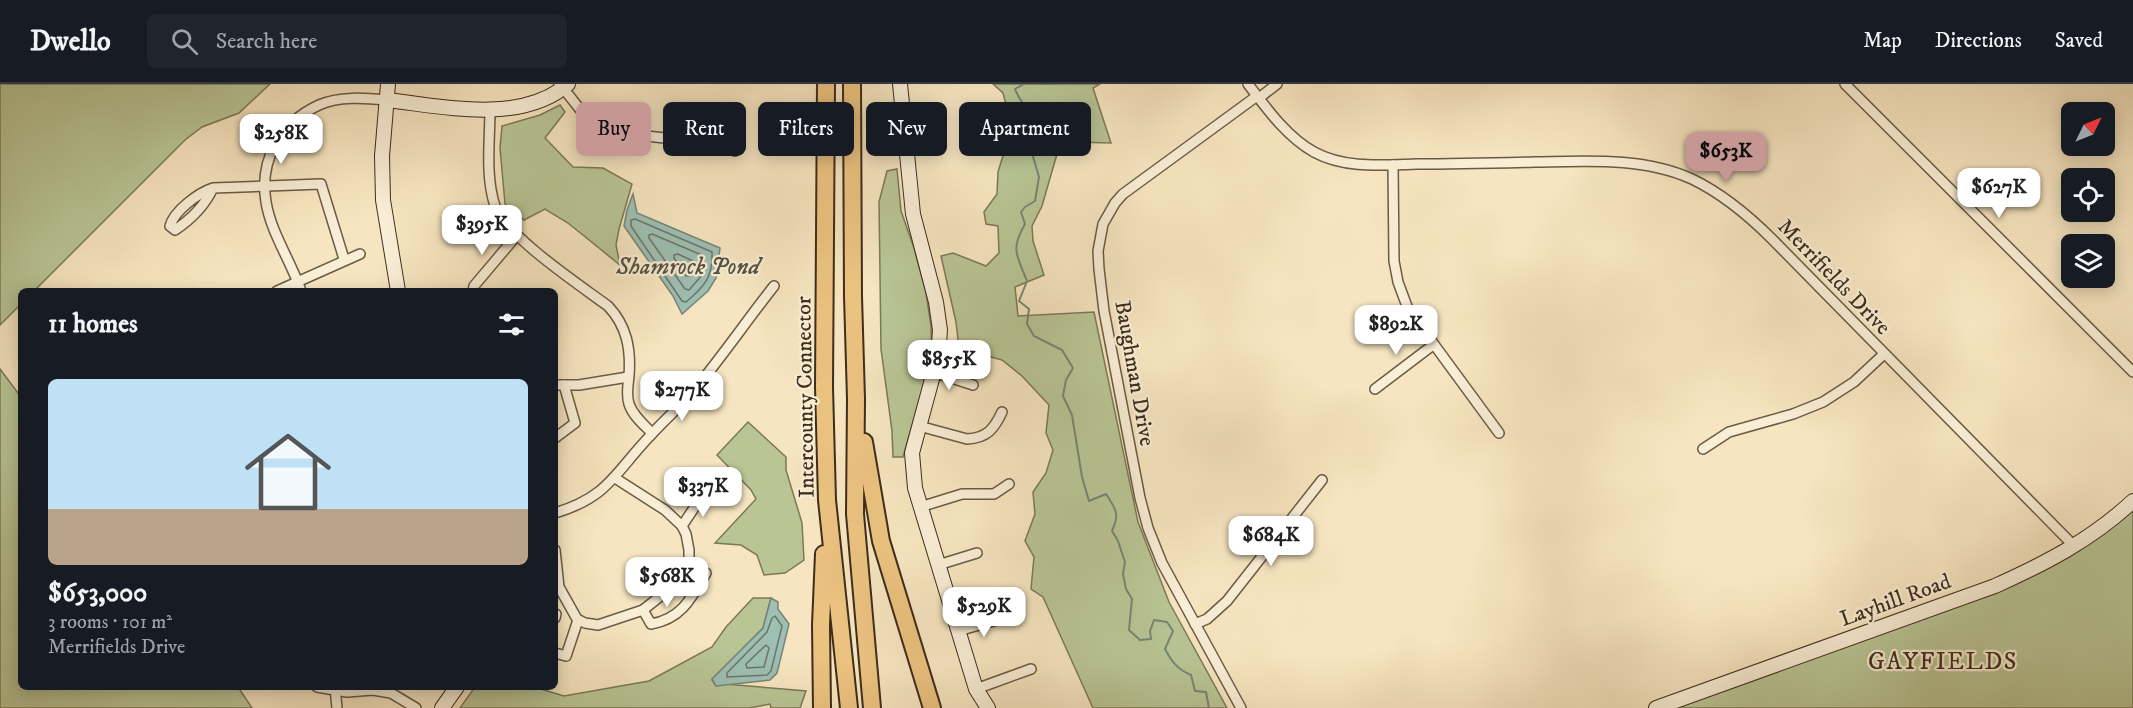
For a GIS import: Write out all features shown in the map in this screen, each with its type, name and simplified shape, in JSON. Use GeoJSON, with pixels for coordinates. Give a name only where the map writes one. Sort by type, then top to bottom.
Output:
{"type":"FeatureCollection","features":[{"type":"Feature","properties":{"kind":"highway","name":"Intercounty Connector"},"geometry":{"type":"LineString","coordinates":[[825,84],[826,500],[849,708]]}},
{"type":"Feature","properties":{"kind":"highway"},"geometry":{"type":"LineString","coordinates":[[852,84],[856,399],[855,514],[872,708]]}},
{"type":"Feature","properties":{"kind":"highway"},"geometry":{"type":"LineString","coordinates":[[856,399],[881,541],[932,708]]}},
{"type":"Feature","properties":{"kind":"highway"},"geometry":{"type":"LineString","coordinates":[[822,708],[821,625],[826,500]]}},
{"type":"Feature","properties":{"kind":"street"},"geometry":{"type":"LineString","coordinates":[[388,84],[382,156],[383,200],[398,288]]}},
{"type":"Feature","properties":{"kind":"street"},"geometry":{"type":"LineString","coordinates":[[900,84],[913,214],[936,302],[940,330],[938,357],[912,453],[912,466],[920,507],[958,631],[976,688],[988,708]]}},
{"type":"Feature","properties":{"kind":"street","name":"Merrifields Drive"},"geometry":{"type":"LineString","coordinates":[[1248,84],[1289,133],[1314,152],[1332,160],[1354,164],[1393,165],[1611,161],[1652,166],[1691,179],[1724,197],[1746,213],[2074,546]]}},
{"type":"Feature","properties":{"kind":"street","name":"Baughman Drive"},"geometry":{"type":"LineString","coordinates":[[1241,708],[1162,563],[1148,528],[1140,498],[1104,312],[1098,251],[1104,224],[1115,203],[1132,185],[1277,84]]}},
{"type":"Feature","properties":{"kind":"street"},"geometry":{"type":"LineString","coordinates":[[1845,84],[2133,372]]}},
{"type":"Feature","properties":{"kind":"street"},"geometry":{"type":"LineString","coordinates":[[360,254],[344,260],[300,286],[275,230],[266,202],[268,155],[280,135],[319,105],[348,99],[490,109],[526,106],[549,97],[564,86],[588,120],[601,129],[663,138]]}},
{"type":"Feature","properties":{"kind":"street"},"geometry":{"type":"LineString","coordinates":[[490,109],[490,181],[495,206],[517,235],[617,315],[625,332],[630,352],[628,402],[634,414],[652,433]]}},
{"type":"Feature","properties":{"kind":"street"},"geometry":{"type":"LineString","coordinates":[[1393,165],[1394,261],[1398,282],[1408,309],[1432,345],[1499,433]]}},
{"type":"Feature","properties":{"kind":"street"},"geometry":{"type":"LineString","coordinates":[[213,188],[208,200],[181,226],[175,230],[170,226],[172,220],[200,193],[213,188],[321,184],[344,260]]}},
{"type":"Feature","properties":{"kind":"street"},"geometry":{"type":"LineString","coordinates":[[474,288],[517,235]]}},
{"type":"Feature","properties":{"kind":"street"},"geometry":{"type":"LineString","coordinates":[[558,512],[585,502],[615,478],[652,433],[696,388],[774,285]]}},
{"type":"Feature","properties":{"kind":"street"},"geometry":{"type":"LineString","coordinates":[[1375,389],[1432,345]]}},
{"type":"Feature","properties":{"kind":"street"},"geometry":{"type":"LineString","coordinates":[[1703,449],[1729,432],[1792,414],[1823,402],[1854,382],[1884,354]]}},
{"type":"Feature","properties":{"kind":"street"},"geometry":{"type":"LineString","coordinates":[[933,372],[974,385]]}},
{"type":"Feature","properties":{"kind":"street"},"geometry":{"type":"LineString","coordinates":[[558,436],[575,423],[560,385],[579,385],[628,377]]}},
{"type":"Feature","properties":{"kind":"street"},"geometry":{"type":"LineString","coordinates":[[919,426],[974,439],[989,434],[1002,412]]}},
{"type":"Feature","properties":{"kind":"street"},"geometry":{"type":"LineString","coordinates":[[558,578],[559,587],[578,620],[598,625],[643,610],[678,582],[685,568],[689,550],[682,526],[665,510],[615,478]]}},
{"type":"Feature","properties":{"kind":"street"},"geometry":{"type":"LineString","coordinates":[[1195,624],[1207,619],[1227,601],[1322,480]]}},
{"type":"Feature","properties":{"kind":"street"},"geometry":{"type":"LineString","coordinates":[[920,507],[962,494],[994,494],[1008,484]]}},
{"type":"Feature","properties":{"kind":"street"},"geometry":{"type":"LineString","coordinates":[[678,499],[686,486],[702,496],[682,526]]}},
{"type":"Feature","properties":{"kind":"street","name":"Layhill Road"},"geometry":{"type":"LineString","coordinates":[[1656,708],[1987,589],[2046,563],[2074,546],[2133,501]]}},
{"type":"Feature","properties":{"kind":"street"},"geometry":{"type":"LineString","coordinates":[[938,565],[977,553]]}},
{"type":"Feature","properties":{"kind":"street"},"geometry":{"type":"LineString","coordinates":[[643,610],[651,624],[685,608],[706,573]]}},
{"type":"Feature","properties":{"kind":"street"},"geometry":{"type":"LineString","coordinates":[[958,631],[1004,618]]}},
{"type":"Feature","properties":{"kind":"street"},"geometry":{"type":"LineString","coordinates":[[558,654],[566,656],[578,620]]}},
{"type":"Feature","properties":{"kind":"street"},"geometry":{"type":"LineString","coordinates":[[976,688],[1031,669]]}},
{"type":"Feature","properties":{"kind":"street"},"geometry":{"type":"LineString","coordinates":[[335,690],[337,708]]}},
{"type":"Feature","properties":{"kind":"street"},"geometry":{"type":"LineString","coordinates":[[339,690],[347,692],[373,690],[391,693],[416,708]]}},
{"type":"Feature","properties":{"kind":"street"},"geometry":{"type":"LineString","coordinates":[[442,708],[455,690]]}},
{"type":"Feature","properties":{"kind":"green space"},"geometry":{"type":"Polygon","coordinates":[[[0,84],[270,84],[239,113],[202,127],[185,140],[37,288],[18,288],[18,307],[0,325],[0,84]]]}},
{"type":"Feature","properties":{"kind":"green space"},"geometry":{"type":"Polygon","coordinates":[[[993,84],[1100,84],[1093,88],[1111,143],[1091,142],[1091,102],[1005,102],[1003,93],[993,84]]]}},
{"type":"Feature","properties":{"kind":"green space"},"geometry":{"type":"Polygon","coordinates":[[[560,105],[565,112],[545,138],[573,167],[603,168],[632,184],[616,245],[620,265],[568,223],[545,209],[524,220],[505,204],[500,148],[502,126],[540,115],[560,105]]]}},
{"type":"Feature","properties":{"kind":"green space"},"geometry":{"type":"Polygon","coordinates":[[[1003,156],[1056,156],[1042,206],[1032,226],[1033,241],[1044,275],[1015,287],[1018,316],[1094,312],[1138,522],[1169,602],[1227,708],[1093,708],[1043,597],[1031,589],[1034,557],[1025,541],[1035,514],[1033,492],[1046,473],[1053,450],[1046,433],[1049,405],[1022,376],[1002,360],[959,348],[956,322],[941,256],[953,253],[986,266],[999,253],[998,226],[986,224],[984,212],[997,194],[998,172],[1003,156]]]}},
{"type":"Feature","properties":{"kind":"green space"},"geometry":{"type":"Polygon","coordinates":[[[897,169],[901,211],[926,293],[932,355],[903,457],[893,457],[892,431],[881,349],[879,202],[887,171],[897,169]]]}},
{"type":"Feature","properties":{"kind":"green space"},"geometry":{"type":"Polygon","coordinates":[[[0,369],[18,393],[18,690],[240,690],[252,708],[0,708],[0,369]]]}},
{"type":"Feature","properties":{"kind":"green space"},"geometry":{"type":"Polygon","coordinates":[[[748,422],[786,457],[786,470],[802,523],[804,560],[785,573],[764,575],[757,555],[741,545],[715,543],[756,499],[751,490],[717,455],[748,422]]]}},
{"type":"Feature","properties":{"kind":"green space"},"geometry":{"type":"Polygon","coordinates":[[[2133,501],[2133,708],[1656,708],[2025,576],[2133,501]]]}},
{"type":"Feature","properties":{"kind":"green space"},"geometry":{"type":"Polygon","coordinates":[[[753,598],[771,598],[763,628],[712,680],[716,686],[725,684],[806,691],[800,708],[771,708],[770,704],[749,708],[460,708],[473,690],[544,690],[564,696],[649,681],[712,647],[726,627],[753,598]]]}},
{"type":"Feature","properties":{"kind":"water","name":"Shamrock Pond"},"geometry":{"type":"Polygon","coordinates":[[[633,194],[637,213],[720,248],[716,278],[708,291],[682,314],[673,296],[624,226],[633,194]]]}},
{"type":"Feature","properties":{"kind":"water"},"geometry":{"type":"Polygon","coordinates":[[[771,598],[778,602],[778,609],[789,624],[777,673],[770,680],[716,686],[712,679],[763,628],[771,598]]]}},
{"type":"Feature","properties":{"kind":"waterway"},"geometry":{"type":"LineString","coordinates":[[1024,84],[1015,89],[1039,126],[1032,153],[1039,177],[1035,201],[1021,212],[1025,224],[1016,247],[1027,281],[1019,301],[1029,309],[1027,324],[1034,336],[1062,350],[1073,368],[1066,380],[1063,396],[1072,415],[1082,477],[1089,501],[1106,494],[1116,512],[1112,531],[1125,562],[1123,574],[1126,589],[1132,599],[1129,630],[1140,640],[1151,639],[1150,631],[1154,620],[1167,622],[1173,631],[1165,649],[1175,665],[1191,675],[1195,691],[1206,692],[1209,708]]}},
{"type":"Feature","properties":{"kind":"waterway"},"geometry":{"type":"LineString","coordinates":[[1039,84],[1051,84]]}},
{"type":"Feature","properties":{"kind":"district","name":"GAYFIELDS"},"geometry":{"type":"Point","coordinates":[1943,661]}}]}
